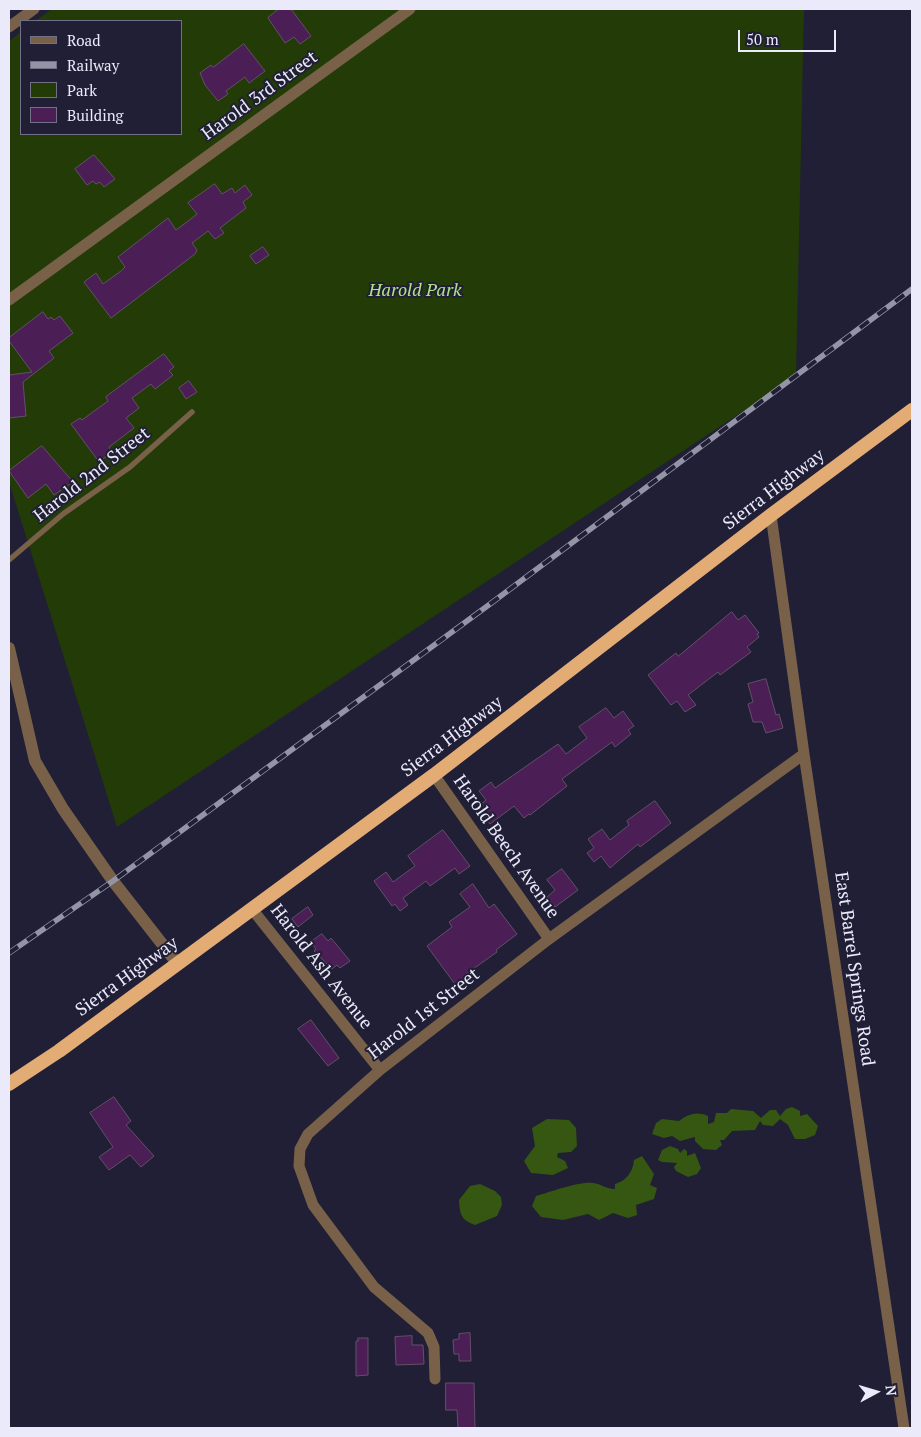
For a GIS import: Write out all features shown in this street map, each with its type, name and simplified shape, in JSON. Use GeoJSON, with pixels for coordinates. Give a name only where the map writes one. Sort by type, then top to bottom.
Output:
{"type":"FeatureCollection","features":[{"type":"Feature","properties":{"kind":"highway","name":"Sierra Highway"},"geometry":{"type":"LineString","coordinates":[[9,1084],[59,1051],[434,775],[772,515],[912,410]]}},
{"type":"Feature","properties":{"kind":"street"},"geometry":{"type":"LineString","coordinates":[[9,27],[34,9]]}},
{"type":"Feature","properties":{"kind":"street","name":"Harold 3rd Street"},"geometry":{"type":"LineString","coordinates":[[9,300],[402,11]]}},
{"type":"Feature","properties":{"kind":"street","name":"East Barrel Springs Road"},"geometry":{"type":"LineString","coordinates":[[772,515],[804,754],[904,1428]]}},
{"type":"Feature","properties":{"kind":"street"},"geometry":{"type":"LineString","coordinates":[[9,648],[35,761],[63,810],[113,881],[177,963]]}},
{"type":"Feature","properties":{"kind":"street","name":"Harold 1st Street"},"geometry":{"type":"LineString","coordinates":[[434,1379],[434,1347],[428,1333],[374,1287],[313,1205],[299,1166],[300,1149],[308,1134],[380,1070],[549,939],[804,754]]}},
{"type":"Feature","properties":{"kind":"street","name":"Harold Beech Avenue"},"geometry":{"type":"LineString","coordinates":[[434,775],[549,939]]}},
{"type":"Feature","properties":{"kind":"street","name":"Harold Ash Avenue"},"geometry":{"type":"LineString","coordinates":[[252,909],[380,1070]]}},
{"type":"Feature","properties":{"kind":"lane","name":"Harold 2nd Street"},"geometry":{"type":"LineString","coordinates":[[9,560],[63,514],[130,467],[192,412]]}},
{"type":"Feature","properties":{"kind":"green space","name":"Harold Park"},"geometry":{"type":"Polygon","coordinates":[[[52,9],[804,9],[796,376],[117,827],[9,482],[9,41],[20,33],[20,135],[182,135],[182,20],[36,20],[52,9]]]}},
{"type":"Feature","properties":{"kind":"green space"},"geometry":{"type":"Polygon","coordinates":[[[792,1107],[800,1111],[800,1116],[807,1114],[818,1126],[815,1135],[805,1139],[795,1139],[788,1125],[780,1119],[773,1126],[763,1125],[760,1121],[755,1130],[732,1131],[724,1140],[720,1140],[722,1145],[716,1150],[703,1149],[695,1141],[695,1137],[680,1141],[672,1136],[664,1138],[652,1134],[656,1123],[662,1119],[679,1121],[689,1115],[700,1114],[708,1116],[708,1124],[714,1122],[716,1113],[727,1113],[731,1109],[753,1111],[761,1118],[770,1110],[776,1110],[780,1116],[786,1109],[792,1107]]]}},
{"type":"Feature","properties":{"kind":"green space"},"geometry":{"type":"Polygon","coordinates":[[[547,1119],[569,1120],[576,1128],[577,1146],[571,1152],[558,1153],[557,1157],[565,1161],[568,1168],[553,1175],[531,1173],[524,1161],[535,1146],[532,1128],[547,1119]]]}},
{"type":"Feature","properties":{"kind":"green space"},"geometry":{"type":"Polygon","coordinates":[[[670,1146],[678,1149],[680,1153],[684,1149],[687,1151],[687,1156],[695,1153],[701,1168],[697,1174],[688,1177],[676,1171],[674,1167],[677,1163],[658,1160],[662,1150],[670,1146]]]}},
{"type":"Feature","properties":{"kind":"green space"},"geometry":{"type":"Polygon","coordinates":[[[642,1156],[654,1174],[650,1185],[657,1188],[654,1199],[636,1205],[637,1215],[628,1218],[613,1213],[599,1220],[588,1214],[563,1220],[541,1217],[532,1206],[536,1196],[565,1187],[593,1183],[615,1189],[615,1184],[626,1178],[630,1172],[634,1160],[642,1156]]]}},
{"type":"Feature","properties":{"kind":"green space"},"geometry":{"type":"Polygon","coordinates":[[[480,1184],[495,1191],[501,1197],[502,1205],[497,1216],[475,1225],[462,1216],[459,1200],[470,1186],[480,1184]]]}},
{"type":"Feature","properties":{"kind":"building"},"geometry":{"type":"Polygon","coordinates":[[[279,9],[291,9],[311,36],[300,44],[294,37],[285,43],[268,18],[279,9]]]}},
{"type":"Feature","properties":{"kind":"building"},"geometry":{"type":"Polygon","coordinates":[[[244,44],[265,71],[249,83],[245,77],[226,91],[228,94],[218,101],[205,85],[200,73],[211,65],[213,67],[244,44]]]}},
{"type":"Feature","properties":{"kind":"building"},"geometry":{"type":"Polygon","coordinates":[[[94,155],[115,179],[104,187],[100,182],[96,184],[93,181],[87,185],[75,169],[94,155]]]}},
{"type":"Feature","properties":{"kind":"building"},"geometry":{"type":"Polygon","coordinates":[[[215,184],[222,194],[232,188],[235,193],[245,185],[252,195],[243,202],[246,208],[220,228],[224,233],[215,239],[208,231],[192,243],[197,250],[195,254],[111,318],[84,282],[96,273],[103,284],[121,271],[125,267],[118,257],[168,218],[176,230],[187,222],[197,214],[188,203],[215,184]]]}},
{"type":"Feature","properties":{"kind":"building"},"geometry":{"type":"Polygon","coordinates":[[[263,247],[269,255],[256,264],[250,256],[263,247]]]}},
{"type":"Feature","properties":{"kind":"building"},"geometry":{"type":"Polygon","coordinates":[[[43,312],[48,319],[51,317],[54,320],[60,316],[73,333],[49,351],[54,358],[23,382],[26,416],[9,418],[9,375],[32,372],[9,341],[9,338],[43,312]]]}},
{"type":"Feature","properties":{"kind":"building"},"geometry":{"type":"Polygon","coordinates":[[[164,354],[174,367],[169,371],[173,375],[155,389],[151,384],[132,398],[139,408],[126,418],[134,428],[109,447],[112,452],[99,462],[71,424],[80,418],[82,420],[108,401],[106,397],[164,354]]]}},
{"type":"Feature","properties":{"kind":"building"},"geometry":{"type":"Polygon","coordinates":[[[189,381],[197,392],[186,399],[179,388],[189,381]]]}},
{"type":"Feature","properties":{"kind":"building"},"geometry":{"type":"Polygon","coordinates":[[[42,446],[73,482],[54,495],[46,484],[28,498],[9,471],[42,446]]]}},
{"type":"Feature","properties":{"kind":"building"},"geometry":{"type":"Polygon","coordinates":[[[732,612],[738,620],[745,615],[759,633],[757,634],[759,637],[747,647],[751,652],[720,675],[718,672],[688,695],[696,705],[685,712],[677,701],[671,705],[648,675],[676,653],[678,656],[732,612]]]}},
{"type":"Feature","properties":{"kind":"building"},"geometry":{"type":"Polygon","coordinates":[[[766,679],[776,715],[779,714],[783,728],[766,733],[762,722],[753,722],[748,704],[753,702],[748,684],[766,679]]]}},
{"type":"Feature","properties":{"kind":"building"},"geometry":{"type":"Polygon","coordinates":[[[606,708],[614,718],[623,711],[634,726],[628,730],[631,734],[615,747],[612,742],[562,779],[567,786],[530,815],[524,818],[514,806],[490,824],[477,807],[486,800],[479,791],[491,782],[495,788],[558,744],[566,754],[587,738],[579,727],[606,708]]]}},
{"type":"Feature","properties":{"kind":"building"},"geometry":{"type":"Polygon","coordinates":[[[655,801],[671,823],[640,847],[638,844],[610,868],[601,856],[594,862],[587,853],[594,848],[588,839],[602,829],[610,840],[629,825],[627,821],[655,801]]]}},
{"type":"Feature","properties":{"kind":"building"},"geometry":{"type":"Polygon","coordinates":[[[443,830],[470,866],[459,874],[455,868],[430,886],[426,881],[403,898],[408,905],[400,911],[395,904],[392,906],[374,881],[386,872],[393,882],[415,866],[408,856],[443,830]]]}},
{"type":"Feature","properties":{"kind":"building"},"geometry":{"type":"Polygon","coordinates":[[[562,869],[578,890],[555,907],[547,897],[555,890],[547,880],[562,869]]]}},
{"type":"Feature","properties":{"kind":"building"},"geometry":{"type":"Polygon","coordinates":[[[473,884],[489,908],[494,904],[517,934],[496,950],[497,952],[466,974],[468,976],[465,981],[457,987],[427,946],[452,927],[449,922],[470,907],[460,894],[473,884]]]}},
{"type":"Feature","properties":{"kind":"building"},"geometry":{"type":"Polygon","coordinates":[[[308,907],[313,915],[298,927],[292,919],[308,907]]]}},
{"type":"Feature","properties":{"kind":"building"},"geometry":{"type":"Polygon","coordinates":[[[322,934],[328,941],[331,938],[350,961],[340,968],[337,965],[332,969],[314,951],[316,949],[311,942],[322,934]]]}},
{"type":"Feature","properties":{"kind":"building"},"geometry":{"type":"Polygon","coordinates":[[[311,1020],[339,1058],[328,1066],[298,1029],[311,1020]]]}},
{"type":"Feature","properties":{"kind":"building"},"geometry":{"type":"Polygon","coordinates":[[[114,1097],[131,1121],[126,1125],[154,1156],[141,1167],[130,1155],[109,1170],[99,1157],[113,1147],[90,1113],[114,1097]]]}},
{"type":"Feature","properties":{"kind":"building"},"geometry":{"type":"Polygon","coordinates":[[[470,1333],[471,1361],[459,1361],[459,1354],[454,1354],[453,1340],[459,1339],[459,1334],[470,1333]]]}},
{"type":"Feature","properties":{"kind":"building"},"geometry":{"type":"Polygon","coordinates":[[[412,1336],[412,1345],[423,1345],[424,1364],[396,1365],[395,1337],[412,1336]]]}},
{"type":"Feature","properties":{"kind":"building"},"geometry":{"type":"Polygon","coordinates":[[[358,1338],[368,1338],[368,1375],[356,1376],[356,1341],[358,1341],[358,1338]]]}},
{"type":"Feature","properties":{"kind":"building"},"geometry":{"type":"Polygon","coordinates":[[[446,1383],[474,1383],[475,1428],[458,1428],[457,1410],[446,1410],[446,1383]]]}},
{"type":"Feature","properties":{"kind":"railway"},"geometry":{"type":"LineString","coordinates":[[9,953],[113,881],[486,607],[912,289]]}}]}
